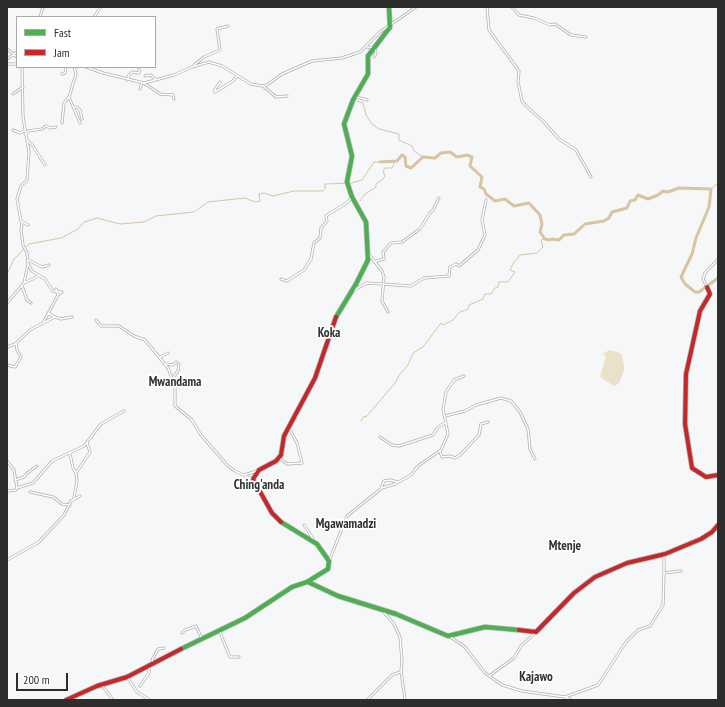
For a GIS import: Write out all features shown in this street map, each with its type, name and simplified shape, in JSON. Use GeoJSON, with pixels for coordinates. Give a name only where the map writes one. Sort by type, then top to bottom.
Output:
{"type":"FeatureCollection","features":[{"type":"Feature","properties":{"kind":"street"},"geometry":{"type":"LineString","coordinates":[[95,16],[101,7]]}},
{"type":"Feature","properties":{"kind":"street"},"geometry":{"type":"LineString","coordinates":[[244,475],[260,470],[279,458],[284,436],[315,378],[335,318],[364,270],[368,253],[366,222],[352,197],[348,183],[352,156],[344,124],[354,100],[368,74],[368,56],[390,26],[389,7]]}},
{"type":"Feature","properties":{"kind":"street"},"geometry":{"type":"LineString","coordinates":[[263,86],[267,85],[282,74],[312,61],[342,58],[360,52],[367,47],[376,36],[416,7]]}},
{"type":"Feature","properties":{"kind":"street"},"geometry":{"type":"LineString","coordinates":[[487,7],[490,30],[519,71],[518,83],[521,90],[522,99],[526,106],[559,139],[576,150],[591,177]]}},
{"type":"Feature","properties":{"kind":"street"},"geometry":{"type":"LineString","coordinates":[[512,7],[519,15],[534,18],[550,25],[555,24],[571,35],[586,38]]}},
{"type":"Feature","properties":{"kind":"street"},"geometry":{"type":"LineString","coordinates":[[192,67],[201,59],[220,50],[217,29],[228,26]]}},
{"type":"Feature","properties":{"kind":"street"},"geometry":{"type":"LineString","coordinates":[[367,47],[375,48]]}},
{"type":"Feature","properties":{"kind":"street"},"geometry":{"type":"LineString","coordinates":[[374,57],[376,53],[375,48]]}},
{"type":"Feature","properties":{"kind":"street"},"geometry":{"type":"LineString","coordinates":[[7,49],[16,56]]}},
{"type":"Feature","properties":{"kind":"street"},"geometry":{"type":"LineString","coordinates":[[7,59],[16,53]]}},
{"type":"Feature","properties":{"kind":"street"},"geometry":{"type":"LineString","coordinates":[[143,83],[174,75],[192,67],[209,62],[222,66],[251,84],[263,86],[278,98],[287,96]]}},
{"type":"Feature","properties":{"kind":"street"},"geometry":{"type":"LineString","coordinates":[[7,303],[24,283],[28,264],[21,230],[22,222],[17,199],[21,186],[27,180],[29,152],[25,132],[22,68]]}},
{"type":"Feature","properties":{"kind":"street"},"geometry":{"type":"LineString","coordinates":[[62,74],[65,73],[66,68]]}},
{"type":"Feature","properties":{"kind":"street"},"geometry":{"type":"LineString","coordinates":[[62,123],[64,103],[69,97],[76,74],[74,68]]}},
{"type":"Feature","properties":{"kind":"street"},"geometry":{"type":"LineString","coordinates":[[89,68],[127,80],[143,83],[160,94],[174,95],[174,99]]}},
{"type":"Feature","properties":{"kind":"street"},"geometry":{"type":"LineString","coordinates":[[127,80],[128,75],[132,72],[139,73],[139,69]]}},
{"type":"Feature","properties":{"kind":"street"},"geometry":{"type":"LineString","coordinates":[[145,76],[151,75],[156,80]]}},
{"type":"Feature","properties":{"kind":"street"},"geometry":{"type":"LineString","coordinates":[[220,82],[214,91],[215,92],[233,81],[237,76]]}},
{"type":"Feature","properties":{"kind":"street"},"geometry":{"type":"LineString","coordinates":[[140,89],[143,83]]}},
{"type":"Feature","properties":{"kind":"street"},"geometry":{"type":"LineString","coordinates":[[13,94],[23,87]]}},
{"type":"Feature","properties":{"kind":"street"},"geometry":{"type":"LineString","coordinates":[[69,97],[80,123]]}},
{"type":"Feature","properties":{"kind":"street"},"geometry":{"type":"LineString","coordinates":[[354,100],[358,97],[367,100]]}},
{"type":"Feature","properties":{"kind":"street"},"geometry":{"type":"LineString","coordinates":[[74,107],[77,107],[80,110],[82,119]]}},
{"type":"Feature","properties":{"kind":"street"},"geometry":{"type":"LineString","coordinates":[[13,130],[20,133],[42,129],[46,126],[50,128],[56,127]]}},
{"type":"Feature","properties":{"kind":"street"},"geometry":{"type":"LineString","coordinates":[[26,139],[33,146],[45,165]]}},
{"type":"Feature","properties":{"kind":"street"},"geometry":{"type":"LineString","coordinates":[[281,279],[287,282],[304,270],[311,259],[314,243],[320,238],[321,229],[326,221],[326,216],[348,202],[352,197]]}},
{"type":"Feature","properties":{"kind":"street"},"geometry":{"type":"LineString","coordinates":[[374,262],[384,259],[384,252],[391,242],[402,242],[420,229],[439,198]]}},
{"type":"Feature","properties":{"kind":"street"},"geometry":{"type":"LineString","coordinates":[[352,291],[367,283],[411,286],[424,278],[449,276],[450,268],[456,264],[459,266],[478,250],[485,235],[482,220],[486,200]]}},
{"type":"Feature","properties":{"kind":"street"},"geometry":{"type":"LineString","coordinates":[[22,222],[28,225]]}},
{"type":"Feature","properties":{"kind":"street"},"geometry":{"type":"LineString","coordinates":[[368,253],[382,271],[382,300],[388,312]]}},
{"type":"Feature","properties":{"kind":"street"},"geometry":{"type":"LineString","coordinates":[[718,259],[705,272],[703,278],[710,294],[700,311],[686,374],[684,409],[684,424],[692,468],[706,477],[718,475]]}},
{"type":"Feature","properties":{"kind":"street"},"geometry":{"type":"LineString","coordinates":[[28,260],[42,267],[49,265]]}},
{"type":"Feature","properties":{"kind":"street"},"geometry":{"type":"LineString","coordinates":[[28,264],[32,271],[45,279],[53,291],[62,292],[58,295],[43,323]]}},
{"type":"Feature","properties":{"kind":"street"},"geometry":{"type":"LineString","coordinates":[[24,283],[40,276]]}},
{"type":"Feature","properties":{"kind":"street"},"geometry":{"type":"LineString","coordinates":[[22,286],[27,300],[32,303]]}},
{"type":"Feature","properties":{"kind":"street"},"geometry":{"type":"LineString","coordinates":[[56,289],[58,295]]}},
{"type":"Feature","properties":{"kind":"street"},"geometry":{"type":"LineString","coordinates":[[48,313],[61,319],[72,317]]}},
{"type":"Feature","properties":{"kind":"street"},"geometry":{"type":"LineString","coordinates":[[7,347],[16,343],[30,330],[55,317]]}},
{"type":"Feature","properties":{"kind":"street"},"geometry":{"type":"LineString","coordinates":[[96,320],[101,326],[119,326],[134,336],[145,340],[166,364],[175,385]]}},
{"type":"Feature","properties":{"kind":"street"},"geometry":{"type":"LineString","coordinates":[[7,365],[15,367],[21,357],[17,350],[16,343]]}},
{"type":"Feature","properties":{"kind":"street"},"geometry":{"type":"LineString","coordinates":[[160,357],[168,353]]}},
{"type":"Feature","properties":{"kind":"street"},"geometry":{"type":"LineString","coordinates":[[166,364],[173,365],[176,362],[179,364],[178,371],[174,376],[177,384],[175,385],[175,406],[191,419],[201,435],[228,466],[253,479],[275,518],[287,527],[317,544],[328,561]]}},
{"type":"Feature","properties":{"kind":"street"},"geometry":{"type":"LineString","coordinates":[[66,700],[101,684],[127,677],[151,663],[254,613],[292,587],[307,582],[327,571],[328,561],[347,516],[380,489],[411,475],[418,466],[440,452],[447,436],[443,403],[448,387],[454,380],[464,376]]}},
{"type":"Feature","properties":{"kind":"street"},"geometry":{"type":"LineString","coordinates":[[445,416],[465,411],[476,405],[501,398],[511,401],[520,412],[528,429],[530,449],[534,459]]}},
{"type":"Feature","properties":{"kind":"street"},"geometry":{"type":"LineString","coordinates":[[7,491],[16,490],[17,488],[33,482],[52,461],[64,454],[70,454],[70,452],[82,447],[87,443],[101,424],[124,411]]}},
{"type":"Feature","properties":{"kind":"street"},"geometry":{"type":"LineString","coordinates":[[440,452],[442,457],[450,456],[455,458],[460,455],[479,435],[482,424],[488,422]]}},
{"type":"Feature","properties":{"kind":"street"},"geometry":{"type":"LineString","coordinates":[[380,438],[392,445],[400,446],[433,435],[438,427],[445,423]]}},
{"type":"Feature","properties":{"kind":"street"},"geometry":{"type":"LineString","coordinates":[[279,458],[287,464],[302,463],[297,443],[289,427]]}},
{"type":"Feature","properties":{"kind":"street"},"geometry":{"type":"LineString","coordinates":[[76,473],[90,452],[87,443]]}},
{"type":"Feature","properties":{"kind":"street"},"geometry":{"type":"LineString","coordinates":[[70,454],[72,468],[76,473],[77,481],[74,489],[74,499]]}},
{"type":"Feature","properties":{"kind":"street"},"geometry":{"type":"LineString","coordinates":[[7,461],[14,470],[17,488]]}},
{"type":"Feature","properties":{"kind":"street"},"geometry":{"type":"LineString","coordinates":[[15,480],[24,478],[26,474],[37,466]]}},
{"type":"Feature","properties":{"kind":"street"},"geometry":{"type":"LineString","coordinates":[[253,479],[260,470]]}},
{"type":"Feature","properties":{"kind":"street"},"geometry":{"type":"LineString","coordinates":[[380,489],[384,481],[391,480],[397,482]]}},
{"type":"Feature","properties":{"kind":"street"},"geometry":{"type":"LineString","coordinates":[[30,492],[48,495],[56,498],[62,504],[70,505]]}},
{"type":"Feature","properties":{"kind":"street"},"geometry":{"type":"LineString","coordinates":[[7,560],[39,542],[53,529],[74,499],[80,496]]}},
{"type":"Feature","properties":{"kind":"street"},"geometry":{"type":"LineString","coordinates":[[304,525],[312,537],[312,541]]}},
{"type":"Feature","properties":{"kind":"street"},"geometry":{"type":"LineString","coordinates":[[489,676],[514,658],[521,646],[574,593],[595,577],[627,563],[665,554],[705,538],[718,525]]}},
{"type":"Feature","properties":{"kind":"street"},"geometry":{"type":"LineString","coordinates":[[565,697],[598,685],[626,642],[638,631],[650,626],[663,604],[665,554]]}},
{"type":"Feature","properties":{"kind":"street"},"geometry":{"type":"LineString","coordinates":[[664,573],[681,571]]}},
{"type":"Feature","properties":{"kind":"street"},"geometry":{"type":"LineString","coordinates":[[307,582],[338,596],[381,609],[449,636],[465,647],[480,668],[502,685],[522,691],[565,697],[571,700]]}},
{"type":"Feature","properties":{"kind":"street"},"geometry":{"type":"LineString","coordinates":[[381,609],[400,634],[402,658],[401,671],[405,700]]}},
{"type":"Feature","properties":{"kind":"street"},"geometry":{"type":"LineString","coordinates":[[182,633],[185,630],[196,626],[202,639]]}},
{"type":"Feature","properties":{"kind":"street"},"geometry":{"type":"LineString","coordinates":[[449,636],[484,627],[536,632]]}},
{"type":"Feature","properties":{"kind":"street"},"geometry":{"type":"LineString","coordinates":[[219,630],[230,657],[239,658]]}},
{"type":"Feature","properties":{"kind":"street"},"geometry":{"type":"LineString","coordinates":[[140,686],[149,673],[152,660],[158,649],[164,648]]}},
{"type":"Feature","properties":{"kind":"street"},"geometry":{"type":"LineString","coordinates":[[367,700],[392,675],[401,671]]}},
{"type":"Feature","properties":{"kind":"street"},"geometry":{"type":"LineString","coordinates":[[127,677],[137,692],[150,700]]}},
{"type":"Feature","properties":{"kind":"street"},"geometry":{"type":"LineString","coordinates":[[101,684],[113,700]]}},
{"type":"Feature","properties":{"kind":"shaded area"},"geometry":{"type":"Polygon","coordinates":[[[609,350],[618,352],[622,355],[624,366],[624,371],[619,383],[614,386],[600,377],[606,356],[603,354],[609,350]]]}},
{"type":"Feature","properties":{"kind":"waterway"},"geometry":{"type":"LineString","coordinates":[[357,101],[363,103],[366,115],[372,124],[379,129],[399,134],[399,140],[412,146],[414,151],[423,157]]}},
{"type":"Feature","properties":{"kind":"waterway"},"geometry":{"type":"LineString","coordinates":[[380,162],[397,161],[402,155],[405,157],[406,166],[411,168],[423,157],[435,158],[441,153],[450,152],[457,157],[467,155],[472,157],[470,166],[482,177],[480,187],[484,189],[486,194],[495,201],[505,199],[514,206],[529,203],[540,215],[542,224],[540,232],[545,239],[550,240],[559,240],[564,235],[574,234],[585,224],[604,221],[609,218],[612,212],[627,208],[630,201],[635,200],[638,195],[648,199],[663,191],[668,192],[679,188],[711,189],[709,207],[696,238],[692,254],[681,277],[685,284],[695,292],[699,292],[718,278]]}},
{"type":"Feature","properties":{"kind":"waterway"},"geometry":{"type":"LineString","coordinates":[[360,201],[365,194],[376,187],[376,184],[383,179],[385,176],[383,171],[385,168],[392,168],[395,161]]}},
{"type":"Feature","properties":{"kind":"waterway"},"geometry":{"type":"LineString","coordinates":[[7,274],[14,259],[29,244],[61,238],[78,229],[84,222],[97,218],[120,224],[144,222],[156,216],[194,212],[208,202],[245,198],[255,202],[260,201],[259,194],[264,193],[273,196],[294,191],[323,191],[325,184],[352,183],[362,180],[374,162],[380,162]]}},
{"type":"Feature","properties":{"kind":"waterway"},"geometry":{"type":"LineString","coordinates":[[711,189],[718,183]]}},
{"type":"Feature","properties":{"kind":"waterway"},"geometry":{"type":"LineString","coordinates":[[361,421],[395,383],[400,374],[408,365],[413,353],[423,347],[441,323],[443,325],[453,320],[460,312],[468,309],[469,305],[483,299],[485,294],[491,294],[495,288],[498,287],[499,282],[508,282],[515,272],[510,270],[520,255],[537,253],[543,247],[541,240],[545,239]]}},
{"type":"Feature","properties":{"kind":"traffic: fast"},"geometry":{"type":"LineString","coordinates":[[336,317],[356,284],[368,260],[366,222],[352,197],[347,182],[352,156],[344,124],[353,100],[368,74],[368,56],[390,27],[389,7]]}},
{"type":"Feature","properties":{"kind":"traffic: fast"},"geometry":{"type":"LineString","coordinates":[[181,649],[245,618],[292,587],[307,582],[328,569],[329,561],[317,544],[281,522]]}},
{"type":"Feature","properties":{"kind":"traffic: fast"},"geometry":{"type":"LineString","coordinates":[[308,582],[338,596],[396,614],[448,636],[485,627],[519,630]]}},
{"type":"Feature","properties":{"kind":"traffic: jam"},"geometry":{"type":"LineString","coordinates":[[707,287],[710,294],[700,311],[686,374],[685,424],[692,468],[706,477],[718,475]]}},
{"type":"Feature","properties":{"kind":"traffic: jam"},"geometry":{"type":"LineString","coordinates":[[281,522],[272,513],[253,479],[259,470],[276,461],[281,455],[284,436],[315,378],[336,317]]}},
{"type":"Feature","properties":{"kind":"traffic: jam"},"geometry":{"type":"LineString","coordinates":[[519,630],[536,632],[574,593],[595,577],[627,563],[665,554],[701,539],[712,532],[718,525]]}},
{"type":"Feature","properties":{"kind":"traffic: jam"},"geometry":{"type":"LineString","coordinates":[[66,700],[97,686],[127,677],[181,649]]}},
{"type":"Feature","properties":{"kind":"district","name":"Koka"},"geometry":{"type":"Point","coordinates":[329,333]}},
{"type":"Feature","properties":{"kind":"district","name":"Mwandama"},"geometry":{"type":"Point","coordinates":[175,382]}},
{"type":"Feature","properties":{"kind":"district","name":"Ching'anda"},"geometry":{"type":"Point","coordinates":[259,485]}},
{"type":"Feature","properties":{"kind":"district","name":"Mgawamadzi"},"geometry":{"type":"Point","coordinates":[346,524]}},
{"type":"Feature","properties":{"kind":"district","name":"Mtenje"},"geometry":{"type":"Point","coordinates":[565,546]}},
{"type":"Feature","properties":{"kind":"district","name":"Kajawo"},"geometry":{"type":"Point","coordinates":[536,677]}}]}
